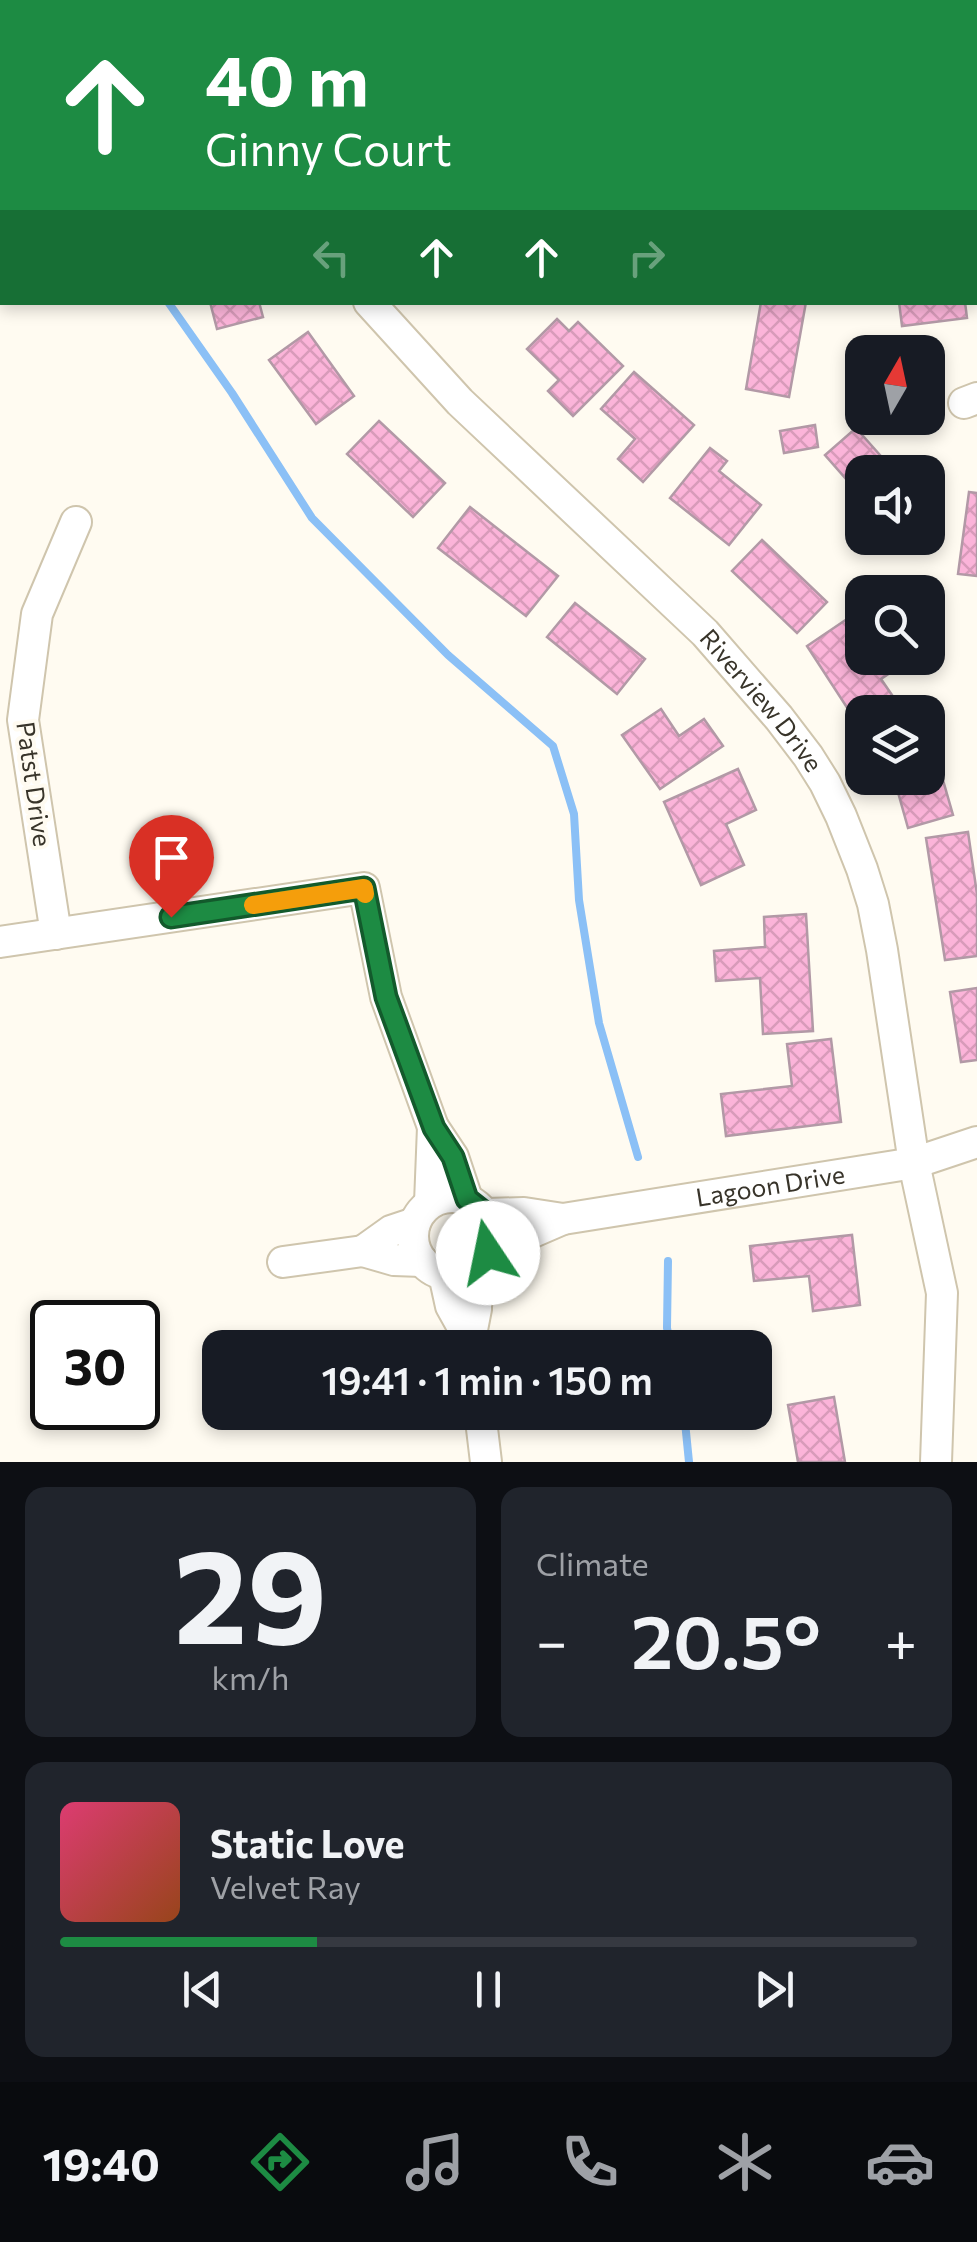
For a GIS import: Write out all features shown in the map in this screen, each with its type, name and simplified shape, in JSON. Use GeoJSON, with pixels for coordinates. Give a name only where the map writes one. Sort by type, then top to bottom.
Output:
{"type":"FeatureCollection","features":[{"type":"Feature","properties":{"kind":"street","name":"Riverview Drive"},"geometry":{"type":"LineString","coordinates":[[371,305],[460,402],[706,633],[779,718],[825,783],[873,904],[914,1164],[942,1293],[936,1462]]}},
{"type":"Feature","properties":{"kind":"street","name":"Patst Drive"},"geometry":{"type":"LineString","coordinates":[[56,934],[23,720],[37,614],[76,522]]}},
{"type":"Feature","properties":{"kind":"street"},"geometry":{"type":"LineString","coordinates":[[0,942],[364,888],[386,997],[434,1128],[453,1157],[480,1230],[472,1330]]}},
{"type":"Feature","properties":{"kind":"street"},"geometry":{"type":"LineString","coordinates":[[434,1128],[422,1213],[412,1237],[415,1250],[433,1268],[463,1330]]}},
{"type":"Feature","properties":{"kind":"street","name":"Lagoon Drive"},"geometry":{"type":"LineString","coordinates":[[480,1230],[526,1235],[564,1219],[914,1164],[977,1142]]}},
{"type":"Feature","properties":{"kind":"street"},"geometry":{"type":"LineString","coordinates":[[363,1251],[440,1198],[454,1196],[480,1230]]}},
{"type":"Feature","properties":{"kind":"street"},"geometry":{"type":"LineString","coordinates":[[282,1262],[363,1251],[457,1275],[480,1230]]}},
{"type":"Feature","properties":{"kind":"street"},"geometry":{"type":"LineString","coordinates":[[482,1430],[486,1462]]}},
{"type":"Feature","properties":{"kind":"building"},"geometry":{"type":"Polygon","coordinates":[[[211,305],[260,305],[263,317],[217,329],[211,305]]]}},
{"type":"Feature","properties":{"kind":"building"},"geometry":{"type":"Polygon","coordinates":[[[760,305],[805,305],[789,397],[746,389],[760,305]]]}},
{"type":"Feature","properties":{"kind":"building"},"geometry":{"type":"Polygon","coordinates":[[[899,305],[965,305],[967,318],[902,326],[899,305]]]}},
{"type":"Feature","properties":{"kind":"building"},"geometry":{"type":"Polygon","coordinates":[[[557,319],[569,331],[578,322],[623,366],[573,416],[548,391],[559,380],[527,349],[557,319]]]}},
{"type":"Feature","properties":{"kind":"building"},"geometry":{"type":"Polygon","coordinates":[[[308,332],[354,396],[316,424],[269,360],[308,332]]]}},
{"type":"Feature","properties":{"kind":"building"},"geometry":{"type":"Polygon","coordinates":[[[634,372],[694,425],[643,482],[618,459],[635,439],[601,409],[634,372]]]}},
{"type":"Feature","properties":{"kind":"building"},"geometry":{"type":"Polygon","coordinates":[[[379,421],[445,483],[413,517],[347,454],[379,421]]]}},
{"type":"Feature","properties":{"kind":"building"},"geometry":{"type":"Polygon","coordinates":[[[815,425],[818,447],[784,453],[780,431],[815,425]]]}},
{"type":"Feature","properties":{"kind":"building"},"geometry":{"type":"Polygon","coordinates":[[[848,435],[862,435],[880,455],[845,455],[845,478],[825,455],[848,435]]]}},
{"type":"Feature","properties":{"kind":"building"},"geometry":{"type":"Polygon","coordinates":[[[710,448],[727,461],[719,471],[761,505],[729,545],[670,498],[710,448]]]}},
{"type":"Feature","properties":{"kind":"building"},"geometry":{"type":"Polygon","coordinates":[[[969,492],[977,493],[977,576],[958,574],[969,492]]]}},
{"type":"Feature","properties":{"kind":"building"},"geometry":{"type":"Polygon","coordinates":[[[470,507],[558,576],[526,616],[438,548],[470,507]]]}},
{"type":"Feature","properties":{"kind":"building"},"geometry":{"type":"Polygon","coordinates":[[[762,540],[827,602],[797,633],[732,571],[762,540]]]}},
{"type":"Feature","properties":{"kind":"building"},"geometry":{"type":"Polygon","coordinates":[[[575,603],[645,659],[617,694],[547,637],[575,603]]]}},
{"type":"Feature","properties":{"kind":"building"},"geometry":{"type":"Polygon","coordinates":[[[845,620],[845,675],[887,675],[881,679],[892,695],[845,695],[845,705],[807,646],[845,620]]]}},
{"type":"Feature","properties":{"kind":"building"},"geometry":{"type":"Polygon","coordinates":[[[661,709],[679,736],[704,719],[723,746],[660,789],[622,735],[661,709]]]}},
{"type":"Feature","properties":{"kind":"building"},"geometry":{"type":"Polygon","coordinates":[[[738,769],[756,810],[726,824],[744,865],[701,885],[664,802],[738,769]]]}},
{"type":"Feature","properties":{"kind":"building"},"geometry":{"type":"Polygon","coordinates":[[[945,787],[953,815],[908,828],[899,795],[945,795],[945,787]]]}},
{"type":"Feature","properties":{"kind":"building"},"geometry":{"type":"Polygon","coordinates":[[[968,832],[977,894],[977,956],[945,960],[926,838],[968,832]]]}},
{"type":"Feature","properties":{"kind":"building"},"geometry":{"type":"Polygon","coordinates":[[[806,914],[813,1031],[763,1034],[760,978],[716,981],[714,951],[765,947],[764,917],[806,914]]]}},
{"type":"Feature","properties":{"kind":"building"},"geometry":{"type":"Polygon","coordinates":[[[977,988],[977,1060],[961,1062],[950,992],[977,988]]]}},
{"type":"Feature","properties":{"kind":"building"},"geometry":{"type":"Polygon","coordinates":[[[831,1039],[841,1122],[726,1136],[721,1094],[792,1086],[787,1044],[831,1039]]]}},
{"type":"Feature","properties":{"kind":"building"},"geometry":{"type":"Polygon","coordinates":[[[852,1235],[860,1305],[813,1311],[809,1276],[754,1281],[750,1246],[852,1235]]]}},
{"type":"Feature","properties":{"kind":"building"},"geometry":{"type":"Polygon","coordinates":[[[834,1397],[845,1462],[798,1462],[788,1405],[834,1397]]]}},
{"type":"Feature","properties":{"kind":"waterway"},"geometry":{"type":"LineString","coordinates":[[170,305],[312,518],[448,655],[553,746],[574,814],[579,900],[599,1023],[638,1157]]}},
{"type":"Feature","properties":{"kind":"waterway"},"geometry":{"type":"LineString","coordinates":[[667,1330],[668,1261]]}},
{"type":"Feature","properties":{"kind":"waterway"},"geometry":{"type":"LineString","coordinates":[[686,1430],[689,1462]]}},
{"type":"Feature","properties":{"kind":"slow traffic"},"geometry":{"type":"LineString","coordinates":[[253,905],[364,888],[365,894]]}},
{"type":"Feature","properties":{"kind":"route"},"geometry":{"type":"LineString","coordinates":[[171,917],[364,888],[386,997],[434,1128],[453,1157],[467,1199],[486,1214],[491,1242],[488,1253]]}}]}
